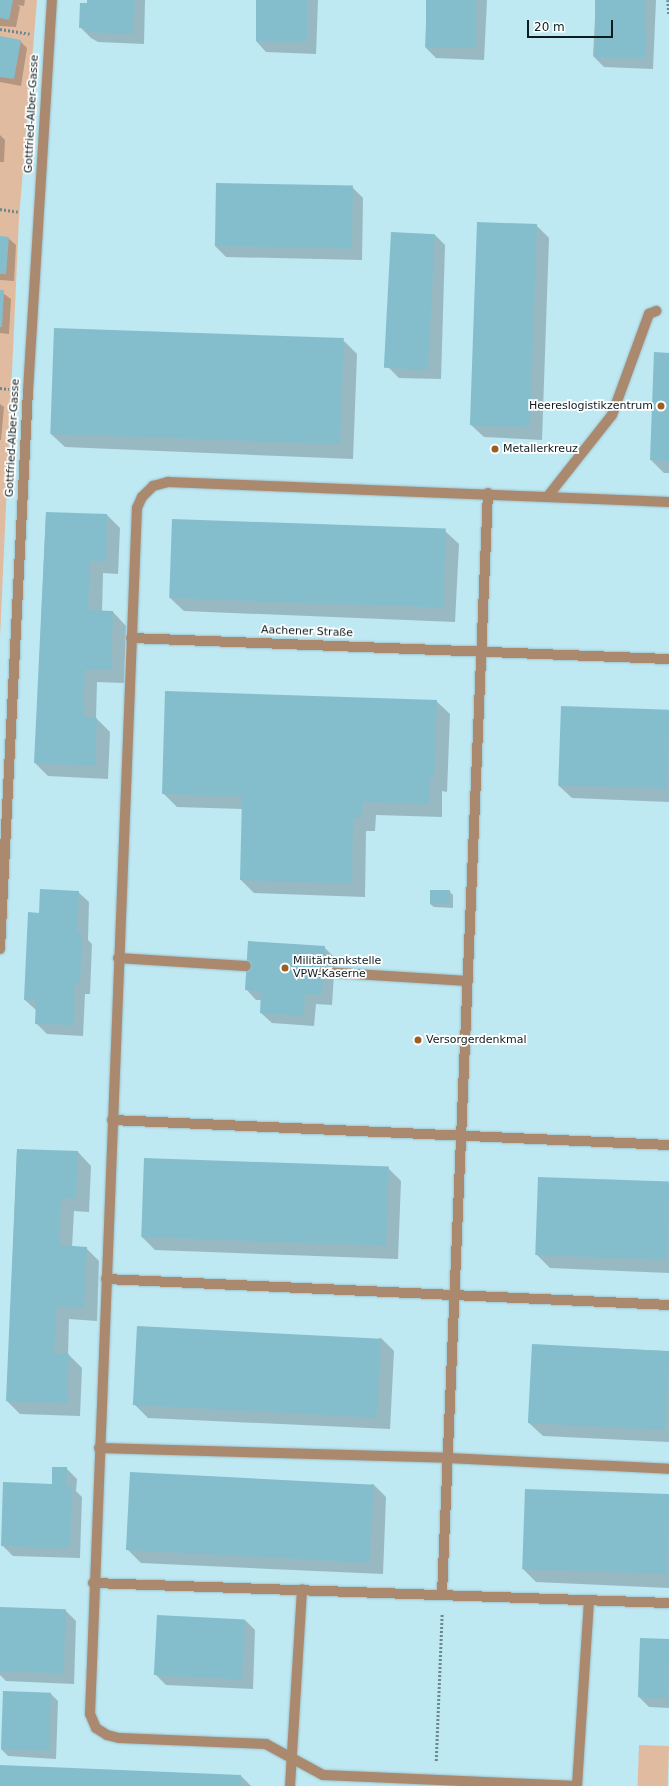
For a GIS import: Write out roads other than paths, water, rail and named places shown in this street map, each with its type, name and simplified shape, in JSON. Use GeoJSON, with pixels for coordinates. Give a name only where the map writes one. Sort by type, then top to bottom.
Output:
{"type":"FeatureCollection","features":[{"type":"Feature","properties":{"kind":"street","name":"Gottfried-Alber-Gasse"},"geometry":{"type":"LineString","coordinates":[[0,949],[48,37],[52,0]]}},
{"type":"Feature","properties":{"kind":"street"},"geometry":{"type":"LineString","coordinates":[[548,496],[612,415],[650,314],[656,311]]}},
{"type":"Feature","properties":{"kind":"street"},"geometry":{"type":"LineString","coordinates":[[589,1600],[577,1786],[323,1775],[266,1744],[119,1738],[107,1735],[96,1728],[90,1714],[89,1699],[93,1582],[137,508],[142,497],[153,486],[168,482],[488,493],[669,502]]}},
{"type":"Feature","properties":{"kind":"street"},"geometry":{"type":"LineString","coordinates":[[442,1594],[488,493]]}},
{"type":"Feature","properties":{"kind":"street","name":"Aachener Straße"},"geometry":{"type":"LineString","coordinates":[[131,638],[669,659]]}},
{"type":"Feature","properties":{"kind":"street"},"geometry":{"type":"LineString","coordinates":[[118,958],[246,966]]}},
{"type":"Feature","properties":{"kind":"street"},"geometry":{"type":"LineString","coordinates":[[323,972],[468,981]]}},
{"type":"Feature","properties":{"kind":"street"},"geometry":{"type":"LineString","coordinates":[[112,1120],[669,1145]]}},
{"type":"Feature","properties":{"kind":"street"},"geometry":{"type":"LineString","coordinates":[[106,1279],[669,1305]]}},
{"type":"Feature","properties":{"kind":"street"},"geometry":{"type":"LineString","coordinates":[[99,1448],[448,1458],[669,1469]]}},
{"type":"Feature","properties":{"kind":"street"},"geometry":{"type":"LineString","coordinates":[[93,1582],[669,1603]]}},
{"type":"Feature","properties":{"kind":"street"},"geometry":{"type":"LineString","coordinates":[[290,1786],[302,1589]]}},
{"type":"Feature","properties":{"kind":"place","name":"Heereslogistikzentrum"},"geometry":{"type":"Point","coordinates":[661,406]}},
{"type":"Feature","properties":{"kind":"place","name":"Metallerkreuz"},"geometry":{"type":"Point","coordinates":[495,449]}},
{"type":"Feature","properties":{"kind":"place","name":"Militärtankstelle VPW-Kaserne"},"geometry":{"type":"Point","coordinates":[285,968]}},
{"type":"Feature","properties":{"kind":"place","name":"Versorgerdenkmal"},"geometry":{"type":"Point","coordinates":[418,1040]}}]}
